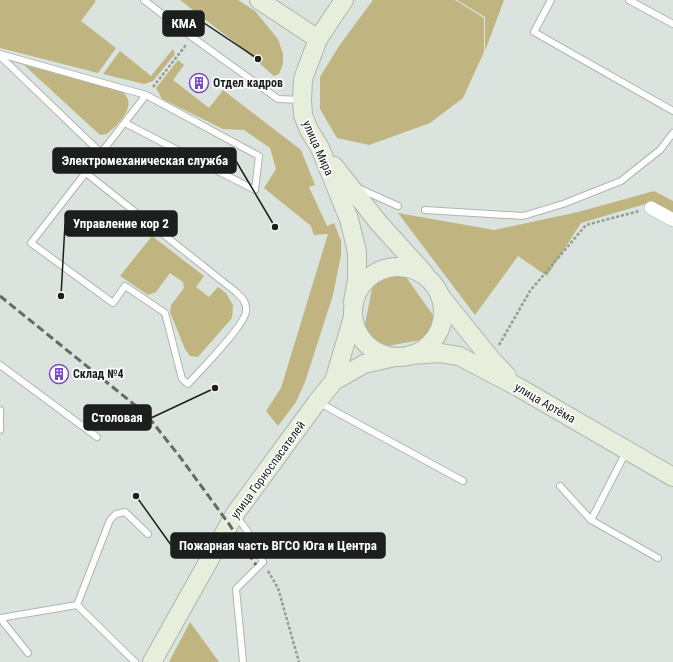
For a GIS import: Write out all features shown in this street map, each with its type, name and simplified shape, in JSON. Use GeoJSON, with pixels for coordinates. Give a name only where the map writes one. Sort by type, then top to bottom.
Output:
{"type":"FeatureCollection","features":[{"type":"Feature","properties":{"kind":"street"},"geometry":{"type":"LineString","coordinates":[[259,0],[318,39]]}},
{"type":"Feature","properties":{"kind":"street","name":"улица Мира"},"geometry":{"type":"LineString","coordinates":[[344,0],[318,39],[303,79],[302,100],[303,115],[309,130],[320,148],[349,219],[357,252],[357,279],[353,309]]}},
{"type":"Feature","properties":{"kind":"street"},"geometry":{"type":"LineString","coordinates":[[320,148],[378,222],[437,291],[443,311],[441,326],[434,339],[423,349],[402,356]]}},
{"type":"Feature","properties":{"kind":"street"},"geometry":{"type":"LineString","coordinates":[[651,208],[673,220]]}},
{"type":"Feature","properties":{"kind":"street"},"geometry":{"type":"LineString","coordinates":[[334,381],[359,288],[368,277],[381,270],[395,266],[410,268],[423,274],[491,359],[518,388]]}},
{"type":"Feature","properties":{"kind":"street","name":"улица Артёма"},"geometry":{"type":"LineString","coordinates":[[353,309],[357,332],[366,345],[380,353],[402,356],[440,353],[459,356],[673,477]]}},
{"type":"Feature","properties":{"kind":"street","name":"улица Горноспасателей"},"geometry":{"type":"LineString","coordinates":[[152,662],[235,514],[334,381],[364,364],[402,356]]}},
{"type":"Feature","properties":{"kind":"lane"},"geometry":{"type":"LineString","coordinates":[[144,0],[192,37],[278,99],[302,100]]}},
{"type":"Feature","properties":{"kind":"lane"},"geometry":{"type":"LineString","coordinates":[[551,0],[534,32],[673,111]]}},
{"type":"Feature","properties":{"kind":"lane"},"geometry":{"type":"LineString","coordinates":[[629,0],[673,24]]}},
{"type":"Feature","properties":{"kind":"lane"},"geometry":{"type":"LineString","coordinates":[[0,55],[146,95],[259,156],[255,190],[125,123]]}},
{"type":"Feature","properties":{"kind":"lane"},"geometry":{"type":"LineString","coordinates":[[0,55],[101,153]]}},
{"type":"Feature","properties":{"kind":"lane"},"geometry":{"type":"LineString","coordinates":[[86,173],[236,292],[245,302],[247,312],[240,325],[188,384],[182,379],[165,313],[125,286],[113,303],[31,243],[146,95]]}},
{"type":"Feature","properties":{"kind":"lane"},"geometry":{"type":"LineString","coordinates":[[425,210],[523,216],[563,204],[621,181],[660,150],[673,133]]}},
{"type":"Feature","properties":{"kind":"lane"},"geometry":{"type":"LineString","coordinates":[[347,183],[398,206]]}},
{"type":"Feature","properties":{"kind":"lane"},"geometry":{"type":"LineString","coordinates":[[0,365],[97,437]]}},
{"type":"Feature","properties":{"kind":"lane"},"geometry":{"type":"LineString","coordinates":[[317,402],[463,481]]}},
{"type":"Feature","properties":{"kind":"lane"},"geometry":{"type":"LineString","coordinates":[[0,410],[0,430]]}},
{"type":"Feature","properties":{"kind":"lane"},"geometry":{"type":"LineString","coordinates":[[591,520],[627,450]]}},
{"type":"Feature","properties":{"kind":"lane"},"geometry":{"type":"LineString","coordinates":[[560,486],[591,520],[658,558]]}},
{"type":"Feature","properties":{"kind":"lane"},"geometry":{"type":"LineString","coordinates":[[77,605],[110,520],[116,514],[125,512],[148,534]]}},
{"type":"Feature","properties":{"kind":"lane"},"geometry":{"type":"LineString","coordinates":[[235,514],[248,532],[262,562],[236,589],[244,662]]}},
{"type":"Feature","properties":{"kind":"lane"},"geometry":{"type":"LineString","coordinates":[[28,653],[0,618],[77,605]]}},
{"type":"Feature","properties":{"kind":"lane"},"geometry":{"type":"LineString","coordinates":[[77,605],[135,662]]}},
{"type":"Feature","properties":{"kind":"path"},"geometry":{"type":"LineString","coordinates":[[146,95],[192,37]]}},
{"type":"Feature","properties":{"kind":"path"},"geometry":{"type":"LineString","coordinates":[[491,359],[530,291],[586,225],[651,208]]}},
{"type":"Feature","properties":{"kind":"path"},"geometry":{"type":"LineString","coordinates":[[262,562],[278,588],[299,662]]}},
{"type":"Feature","properties":{"kind":"shaded area"},"geometry":{"type":"Polygon","coordinates":[[[0,0],[94,0],[96,1],[81,21],[116,48],[98,73],[0,48],[0,0]]]}},
{"type":"Feature","properties":{"kind":"shaded area"},"geometry":{"type":"Polygon","coordinates":[[[180,0],[238,0],[255,11],[278,39],[283,54],[283,64],[279,74],[274,76],[237,44],[180,0]]]}},
{"type":"Feature","properties":{"kind":"shaded area"},"geometry":{"type":"Polygon","coordinates":[[[373,0],[455,0],[484,18],[484,52],[463,98],[430,123],[369,145],[337,138],[320,109],[320,77],[339,46],[373,0]]]}},
{"type":"Feature","properties":{"kind":"shaded area"},"geometry":{"type":"Polygon","coordinates":[[[457,0],[504,0],[485,51],[485,17],[457,0]]]}},
{"type":"Feature","properties":{"kind":"shaded area"},"geometry":{"type":"Polygon","coordinates":[[[173,49],[175,54],[153,81],[144,84],[103,74],[120,51],[151,76],[173,49]]]}},
{"type":"Feature","properties":{"kind":"shaded area"},"geometry":{"type":"Polygon","coordinates":[[[178,60],[184,65],[173,80],[209,108],[223,90],[301,150],[315,185],[309,187],[327,226],[334,223],[341,241],[341,255],[333,295],[305,382],[296,402],[278,426],[266,411],[281,388],[328,234],[314,235],[311,226],[264,188],[276,169],[270,148],[244,130],[223,129],[162,99],[156,88],[178,60]]]}},
{"type":"Feature","properties":{"kind":"shaded area"},"geometry":{"type":"Polygon","coordinates":[[[24,65],[121,91],[126,96],[128,108],[121,119],[107,134],[100,135],[24,65]]]}},
{"type":"Feature","properties":{"kind":"shaded area"},"geometry":{"type":"Polygon","coordinates":[[[654,191],[673,201],[673,213],[652,202],[581,223],[547,276],[518,256],[475,315],[398,213],[494,230],[578,212],[654,191]]]}},
{"type":"Feature","properties":{"kind":"shaded area"},"geometry":{"type":"Polygon","coordinates":[[[152,236],[204,276],[196,287],[209,297],[218,287],[226,293],[233,305],[232,318],[198,357],[190,356],[185,349],[170,312],[171,305],[184,288],[183,282],[170,273],[156,292],[148,295],[120,276],[152,236]]]}},
{"type":"Feature","properties":{"kind":"shaded area"},"geometry":{"type":"Polygon","coordinates":[[[391,273],[406,277],[433,315],[434,327],[430,334],[421,340],[387,346],[376,342],[367,334],[365,324],[372,289],[380,279],[391,273]]]}},
{"type":"Feature","properties":{"kind":"shaded area"},"geometry":{"type":"Polygon","coordinates":[[[190,622],[219,662],[169,662],[190,622]]]}},
{"type":"Feature","properties":{"kind":"railway"},"geometry":{"type":"LineString","coordinates":[[0,296],[146,414],[180,457],[229,524],[256,565]]}},
{"type":"Feature","properties":{"kind":"place","name":"КМА"},"geometry":{"type":"Point","coordinates":[258,59]}},
{"type":"Feature","properties":{"kind":"place","name":"Отдел кадров"},"geometry":{"type":"Point","coordinates":[199,83]}},
{"type":"Feature","properties":{"kind":"place","name":"Электромеханическая служба"},"geometry":{"type":"Point","coordinates":[275,227]}},
{"type":"Feature","properties":{"kind":"place","name":"Управление кор 2"},"geometry":{"type":"Point","coordinates":[61,296]}},
{"type":"Feature","properties":{"kind":"place","name":"Склад №4"},"geometry":{"type":"Point","coordinates":[59,374]}},
{"type":"Feature","properties":{"kind":"place","name":"Столовая"},"geometry":{"type":"Point","coordinates":[215,388]}},
{"type":"Feature","properties":{"kind":"place","name":"Пожарная часть ВГСО Юга и Центра"},"geometry":{"type":"Point","coordinates":[136,496]}}]}
